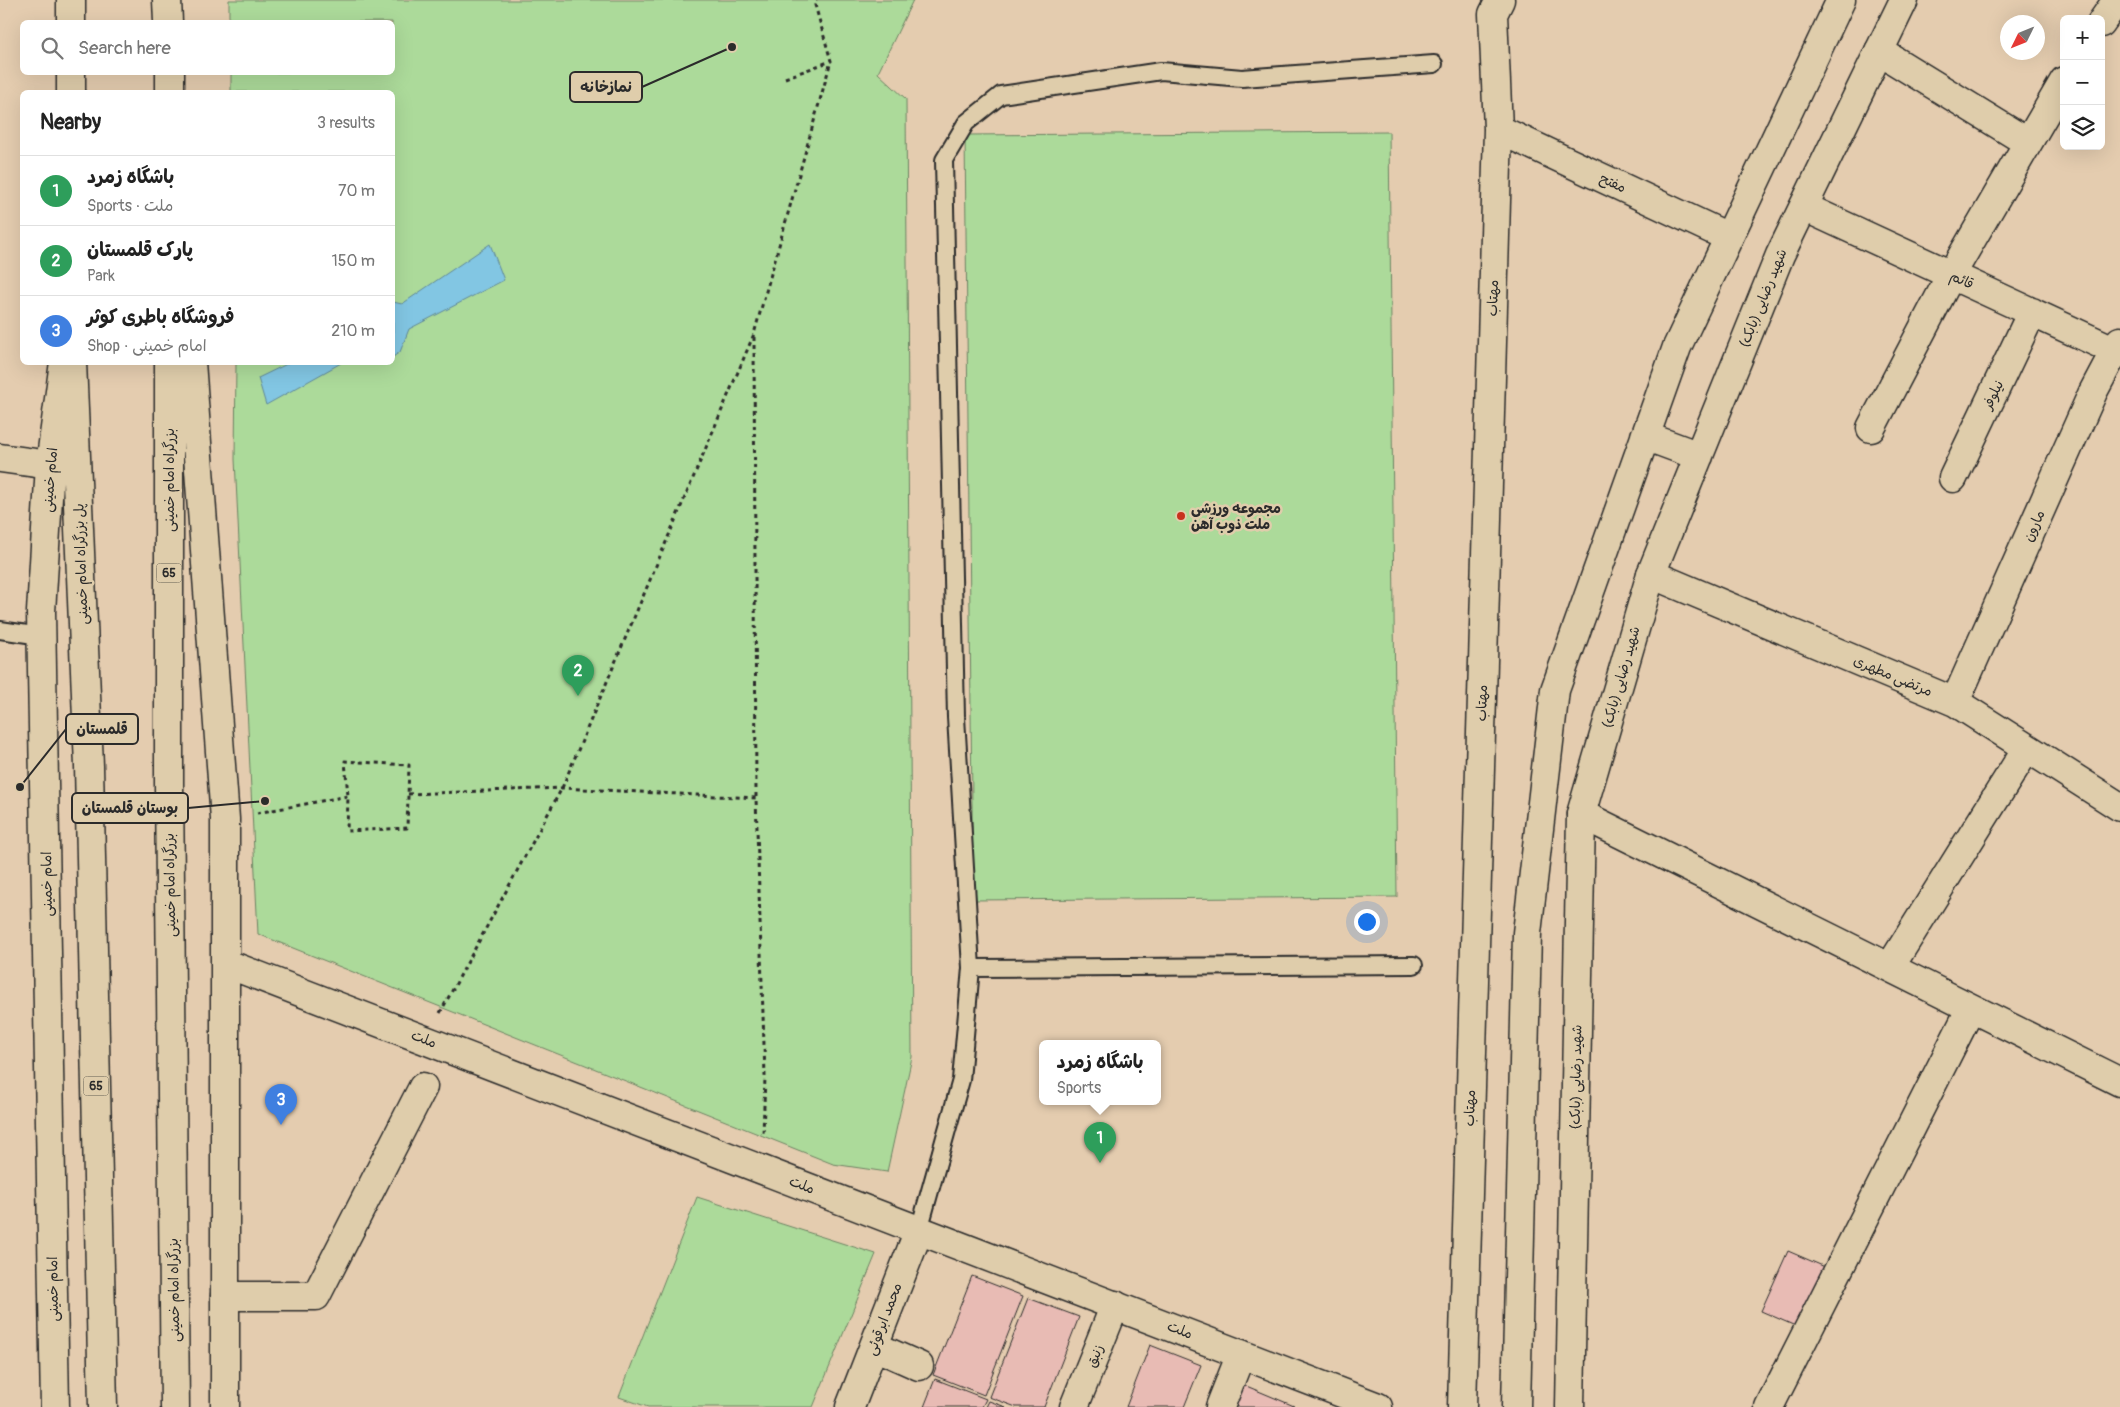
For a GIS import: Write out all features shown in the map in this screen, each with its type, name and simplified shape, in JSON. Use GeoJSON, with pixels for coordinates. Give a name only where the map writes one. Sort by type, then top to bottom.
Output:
{"type":"FeatureCollection","features":[{"type":"Feature","properties":{"kind":"main road"},"geometry":{"type":"LineString","coordinates":[[71,0],[71,20]]}},
{"type":"Feature","properties":{"kind":"main road"},"geometry":{"type":"LineString","coordinates":[[167,0],[168,20]]}},
{"type":"Feature","properties":{"kind":"main road","name":"مهتاب"},"geometry":{"type":"LineString","coordinates":[[1462,1407],[1498,129],[1493,14],[1500,0]]}},
{"type":"Feature","properties":{"kind":"main road","name":"شهید رضایی (بابک)"},"geometry":{"type":"LineString","coordinates":[[1570,1407],[1581,814],[1651,574],[1780,255],[1904,0]]}},
{"type":"Feature","properties":{"kind":"main road"},"geometry":{"type":"LineString","coordinates":[[2105,18],[2116,0]]}},
{"type":"Feature","properties":{"kind":"main road"},"geometry":{"type":"LineString","coordinates":[[1516,1407],[1527,934],[1555,690],[1677,347],[1833,3]]}},
{"type":"Feature","properties":{"kind":"main road"},"geometry":{"type":"LineString","coordinates":[[1880,51],[2027,142]]}},
{"type":"Feature","properties":{"kind":"main road"},"geometry":{"type":"LineString","coordinates":[[71,75],[71,90]]}},
{"type":"Feature","properties":{"kind":"main road"},"geometry":{"type":"LineString","coordinates":[[170,75],[171,90]]}},
{"type":"Feature","properties":{"kind":"main road"},"geometry":{"type":"LineString","coordinates":[[1871,428],[1950,275],[2060,88]]}},
{"type":"Feature","properties":{"kind":"main road","name":"مفتح"},"geometry":{"type":"LineString","coordinates":[[1498,129],[1728,238]]}},
{"type":"Feature","properties":{"kind":"main road","name":"قائم"},"geometry":{"type":"LineString","coordinates":[[1804,207],[2032,312],[2118,348]]}},
{"type":"Feature","properties":{"kind":"main road","name":"نیلوفر"},"geometry":{"type":"LineString","coordinates":[[1953,478],[2032,312]]}},
{"type":"Feature","properties":{"kind":"main road","name":"مارون"},"geometry":{"type":"LineString","coordinates":[[1956,702],[2093,392],[2118,348]]}},
{"type":"Feature","properties":{"kind":"main road","name":"امام خمینی"},"geometry":{"type":"LineString","coordinates":[[55,1407],[41,612],[50,465],[64,365]]}},
{"type":"Feature","properties":{"kind":"main road","name":"پل بزرگراه امام خمینی"},"geometry":{"type":"LineString","coordinates":[[72,365],[89,766],[103,1407]]}},
{"type":"Feature","properties":{"kind":"main road","name":"بزرگراه امام خمینی"},"geometry":{"type":"LineString","coordinates":[[170,365],[169,784],[175,1407]]}},
{"type":"Feature","properties":{"kind":"main road"},"geometry":{"type":"LineString","coordinates":[[191,365],[225,819],[224,1407]]}},
{"type":"Feature","properties":{"kind":"main road"},"geometry":{"type":"LineString","coordinates":[[1646,436],[1699,456]]}},
{"type":"Feature","properties":{"kind":"main road"},"geometry":{"type":"LineString","coordinates":[[0,458],[50,465]]}},
{"type":"Feature","properties":{"kind":"main road","name":"مرتضی مطهری"},"geometry":{"type":"LineString","coordinates":[[1651,574],[1956,702],[2120,807]]}},
{"type":"Feature","properties":{"kind":"main road"},"geometry":{"type":"LineString","coordinates":[[1890,967],[2027,748]]}},
{"type":"Feature","properties":{"kind":"main road"},"geometry":{"type":"LineString","coordinates":[[1581,814],[2120,1082]]}},
{"type":"Feature","properties":{"kind":"main road","name":"ملت"},"geometry":{"type":"LineString","coordinates":[[225,963],[1378,1407]]}},
{"type":"Feature","properties":{"kind":"main road"},"geometry":{"type":"LineString","coordinates":[[1769,1407],[1971,1008]]}},
{"type":"Feature","properties":{"kind":"main road"},"geometry":{"type":"LineString","coordinates":[[225,1296],[316,1296],[423,1087]]}},
{"type":"Feature","properties":{"kind":"main road","name":"محمد ابرقوئی"},"geometry":{"type":"LineString","coordinates":[[850,1407],[919,1230]]}},
{"type":"Feature","properties":{"kind":"main road","name":"زنبق"},"geometry":{"type":"LineString","coordinates":[[1074,1407],[1115,1305]]}},
{"type":"Feature","properties":{"kind":"main road"},"geometry":{"type":"LineString","coordinates":[[874,1346],[919,1366]]}},
{"type":"Feature","properties":{"kind":"main road"},"geometry":{"type":"LineString","coordinates":[[1220,1407],[1242,1354]]}},
{"type":"Feature","properties":{"kind":"lane"},"geometry":{"type":"LineString","coordinates":[[919,1230],[961,1080],[971,968],[956,717],[944,160],[966,123],[1001,96],[1161,71],[1242,78],[1434,64]]}},
{"type":"Feature","properties":{"kind":"lane"},"geometry":{"type":"LineString","coordinates":[[0,630],[41,636]]}},
{"type":"Feature","properties":{"kind":"lane"},"geometry":{"type":"LineString","coordinates":[[971,968],[1414,965]]}},
{"type":"Feature","properties":{"kind":"path"},"geometry":{"type":"LineString","coordinates":[[426,1040],[562,788],[754,334],[831,61],[815,5],[816,0]]}},
{"type":"Feature","properties":{"kind":"path"},"geometry":{"type":"LineString","coordinates":[[785,78],[831,61]]}},
{"type":"Feature","properties":{"kind":"path"},"geometry":{"type":"LineString","coordinates":[[754,334],[756,798],[765,1076],[761,1169]]}},
{"type":"Feature","properties":{"kind":"path"},"geometry":{"type":"LineString","coordinates":[[345,761],[409,765],[407,828],[347,831],[348,796],[345,761]]}},
{"type":"Feature","properties":{"kind":"path"},"geometry":{"type":"LineString","coordinates":[[408,794],[562,788],[756,798]]}},
{"type":"Feature","properties":{"kind":"path"},"geometry":{"type":"LineString","coordinates":[[225,819],[348,796]]}},
{"type":"Feature","properties":{"kind":"green space"},"geometry":{"type":"Polygon","coordinates":[[[229,0],[913,0],[878,73],[906,99],[912,1057],[887,1172],[833,1164],[258,934],[235,459],[236,365],[395,365],[395,90],[231,90],[231,75],[395,75],[395,20],[229,20],[229,0]]]}},
{"type":"Feature","properties":{"kind":"green space","name":"مجموعه ورزشی ملت ذوب آهن"},"geometry":{"type":"Polygon","coordinates":[[[1389,132],[1397,897],[973,900],[965,135],[1389,132]]]}},
{"type":"Feature","properties":{"kind":"green space"},"geometry":{"type":"Polygon","coordinates":[[[697,1197],[876,1254],[813,1407],[648,1407],[619,1397],[697,1197]]]}},
{"type":"Feature","properties":{"kind":"water"},"geometry":{"type":"Polygon","coordinates":[[[490,244],[504,280],[409,329],[400,352],[395,356],[395,302],[402,304],[490,244]]]}},
{"type":"Feature","properties":{"kind":"water"},"geometry":{"type":"Polygon","coordinates":[[[285,365],[337,365],[266,405],[258,378],[285,365]]]}},
{"type":"Feature","properties":{"kind":"building"},"geometry":{"type":"Polygon","coordinates":[[[1788,1251],[1825,1267],[1800,1328],[1761,1311],[1788,1251]]]}},
{"type":"Feature","properties":{"kind":"building"},"geometry":{"type":"Polygon","coordinates":[[[972,1276],[1023,1296],[984,1395],[933,1375],[972,1276]]]}},
{"type":"Feature","properties":{"kind":"building"},"geometry":{"type":"Polygon","coordinates":[[[1028,1298],[1079,1317],[1044,1407],[1016,1407],[989,1397],[1028,1298]]]}},
{"type":"Feature","properties":{"kind":"building"},"geometry":{"type":"Polygon","coordinates":[[[1150,1345],[1201,1365],[1184,1407],[1126,1407],[1150,1345]]]}},
{"type":"Feature","properties":{"kind":"building"},"geometry":{"type":"Polygon","coordinates":[[[935,1379],[986,1399],[982,1407],[924,1407],[935,1379]]]}},
{"type":"Feature","properties":{"kind":"building"},"geometry":{"type":"Polygon","coordinates":[[[1244,1385],[1294,1406],[1294,1407],[1235,1407],[1244,1385]]]}},
{"type":"Feature","properties":{"kind":"building"},"geometry":{"type":"Polygon","coordinates":[[[989,1401],[1006,1407],[986,1407],[989,1401]]]}},
{"type":"Feature","properties":{"kind":"place","name":"نمازخانه"},"geometry":{"type":"Point","coordinates":[732,47]}},
{"type":"Feature","properties":{"kind":"place","name":"مجموعه ورزشی ملت ذوب آهن"},"geometry":{"type":"Point","coordinates":[1181,516]}},
{"type":"Feature","properties":{"kind":"place","name":"پارک قلمستان"},"geometry":{"type":"Point","coordinates":[578,696]}},
{"type":"Feature","properties":{"kind":"place","name":"قلمستان"},"geometry":{"type":"Point","coordinates":[20,787]}},
{"type":"Feature","properties":{"kind":"place","name":"بوستان قلمستان"},"geometry":{"type":"Point","coordinates":[265,801]}},
{"type":"Feature","properties":{"kind":"place","name":"فروشگاه باطری کوثر"},"geometry":{"type":"Point","coordinates":[281,1125]}},
{"type":"Feature","properties":{"kind":"place","name":"باشگاه زمرد"},"geometry":{"type":"Point","coordinates":[1100,1163]}}]}
